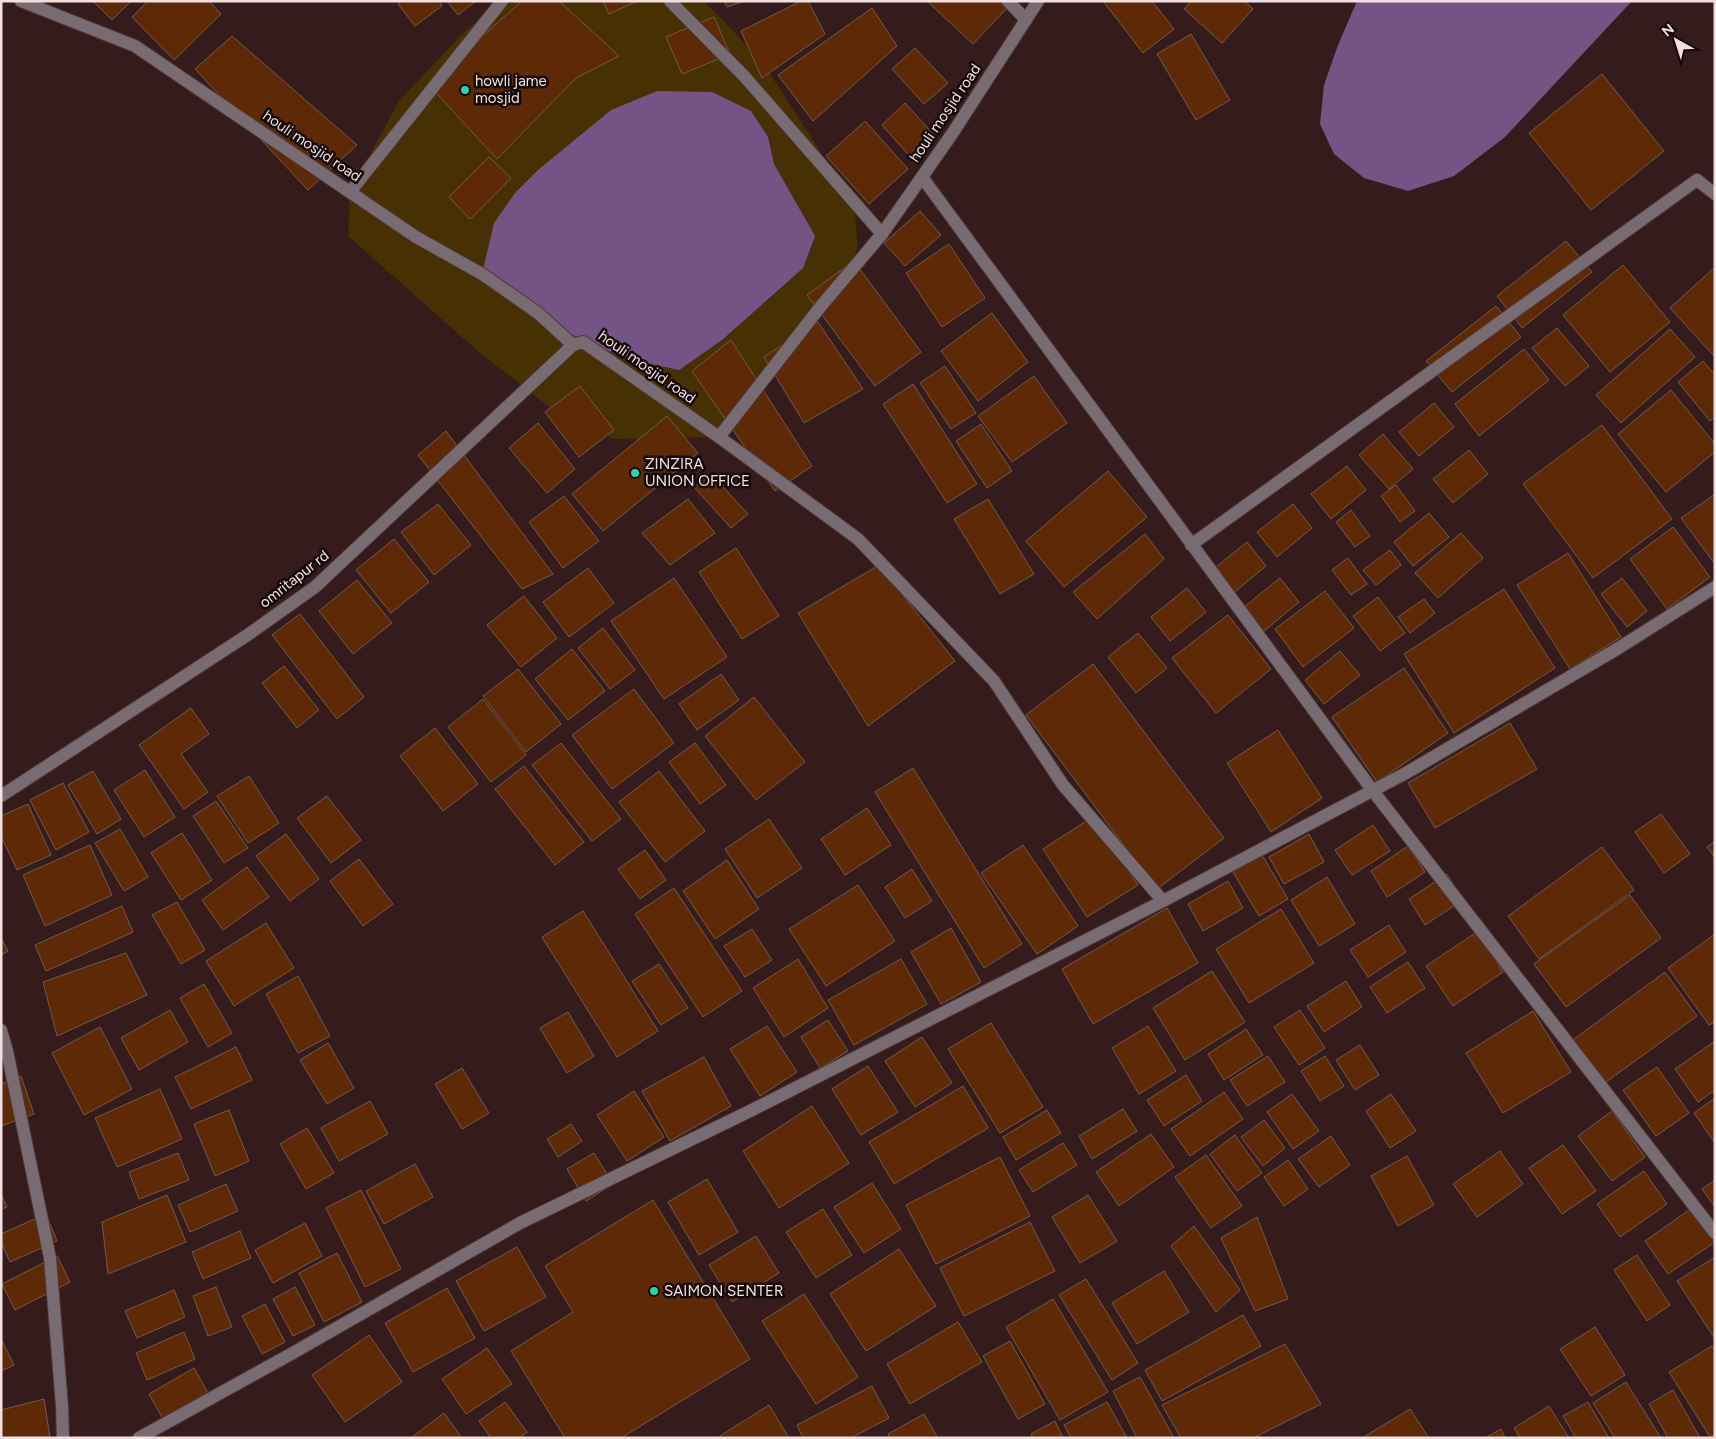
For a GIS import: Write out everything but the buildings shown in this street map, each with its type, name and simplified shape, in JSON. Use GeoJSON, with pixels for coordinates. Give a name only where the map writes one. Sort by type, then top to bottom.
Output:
{"type":"FeatureCollection","features":[{"type":"Feature","properties":{"kind":"street","name":"houli mosjid road"},"geometry":{"type":"LineString","coordinates":[[22,1],[135,46],[416,237],[482,274],[538,313],[573,345],[583,342],[719,437],[821,306],[882,234],[952,134],[1038,1]]}},
{"type":"Feature","properties":{"kind":"street"},"geometry":{"type":"LineString","coordinates":[[350,192],[502,1]]}},
{"type":"Feature","properties":{"kind":"street"},"geometry":{"type":"LineString","coordinates":[[670,1],[744,76],[882,234]]}},
{"type":"Feature","properties":{"kind":"street"},"geometry":{"type":"LineString","coordinates":[[1008,1],[1026,20]]}},
{"type":"Feature","properties":{"kind":"street"},"geometry":{"type":"LineString","coordinates":[[922,177],[1373,791],[1715,1233]]}},
{"type":"Feature","properties":{"kind":"street"},"geometry":{"type":"LineString","coordinates":[[1191,544],[1697,180],[1715,194]]}},
{"type":"Feature","properties":{"kind":"street","name":"omritapur rd"},"geometry":{"type":"LineString","coordinates":[[1,796],[249,634],[315,587],[573,345]]}},
{"type":"Feature","properties":{"kind":"street"},"geometry":{"type":"LineString","coordinates":[[719,437],[858,539],[994,681],[1062,785],[1163,901]]}},
{"type":"Feature","properties":{"kind":"street"},"geometry":{"type":"LineString","coordinates":[[139,1438],[291,1354],[520,1223],[759,1106],[1163,901],[1406,774],[1609,654],[1715,587]]}},
{"type":"Feature","properties":{"kind":"street"},"geometry":{"type":"LineString","coordinates":[[1,1030],[50,1258],[63,1438]]}},
{"type":"Feature","properties":{"kind":"shaded area"},"geometry":{"type":"Polygon","coordinates":[[[502,1],[703,1],[727,24],[769,72],[854,204],[858,246],[843,281],[719,437],[613,439],[548,406],[480,353],[348,236],[350,192],[399,101],[465,31],[502,1]]]}},
{"type":"Feature","properties":{"kind":"shaded area"},"geometry":{"type":"Polygon","coordinates":[[[1357,1],[1632,1],[1505,137],[1454,176],[1408,191],[1364,178],[1334,154],[1320,124],[1324,85],[1338,45],[1357,1]]]}},
{"type":"Feature","properties":{"kind":"shaded area"},"geometry":{"type":"Polygon","coordinates":[[[657,91],[712,92],[751,111],[768,137],[774,164],[815,236],[803,268],[722,340],[679,370],[637,361],[583,342],[482,274],[494,223],[515,193],[538,170],[611,110],[657,91]]]}},
{"type":"Feature","properties":{"kind":"place","name":"howli jame mosjid"},"geometry":{"type":"Point","coordinates":[465,90]}},
{"type":"Feature","properties":{"kind":"place","name":"ZINZIRA UNION OFFICE"},"geometry":{"type":"Point","coordinates":[635,473]}},
{"type":"Feature","properties":{"kind":"place","name":"SAIMON SENTER"},"geometry":{"type":"Point","coordinates":[654,1291]}}]}
